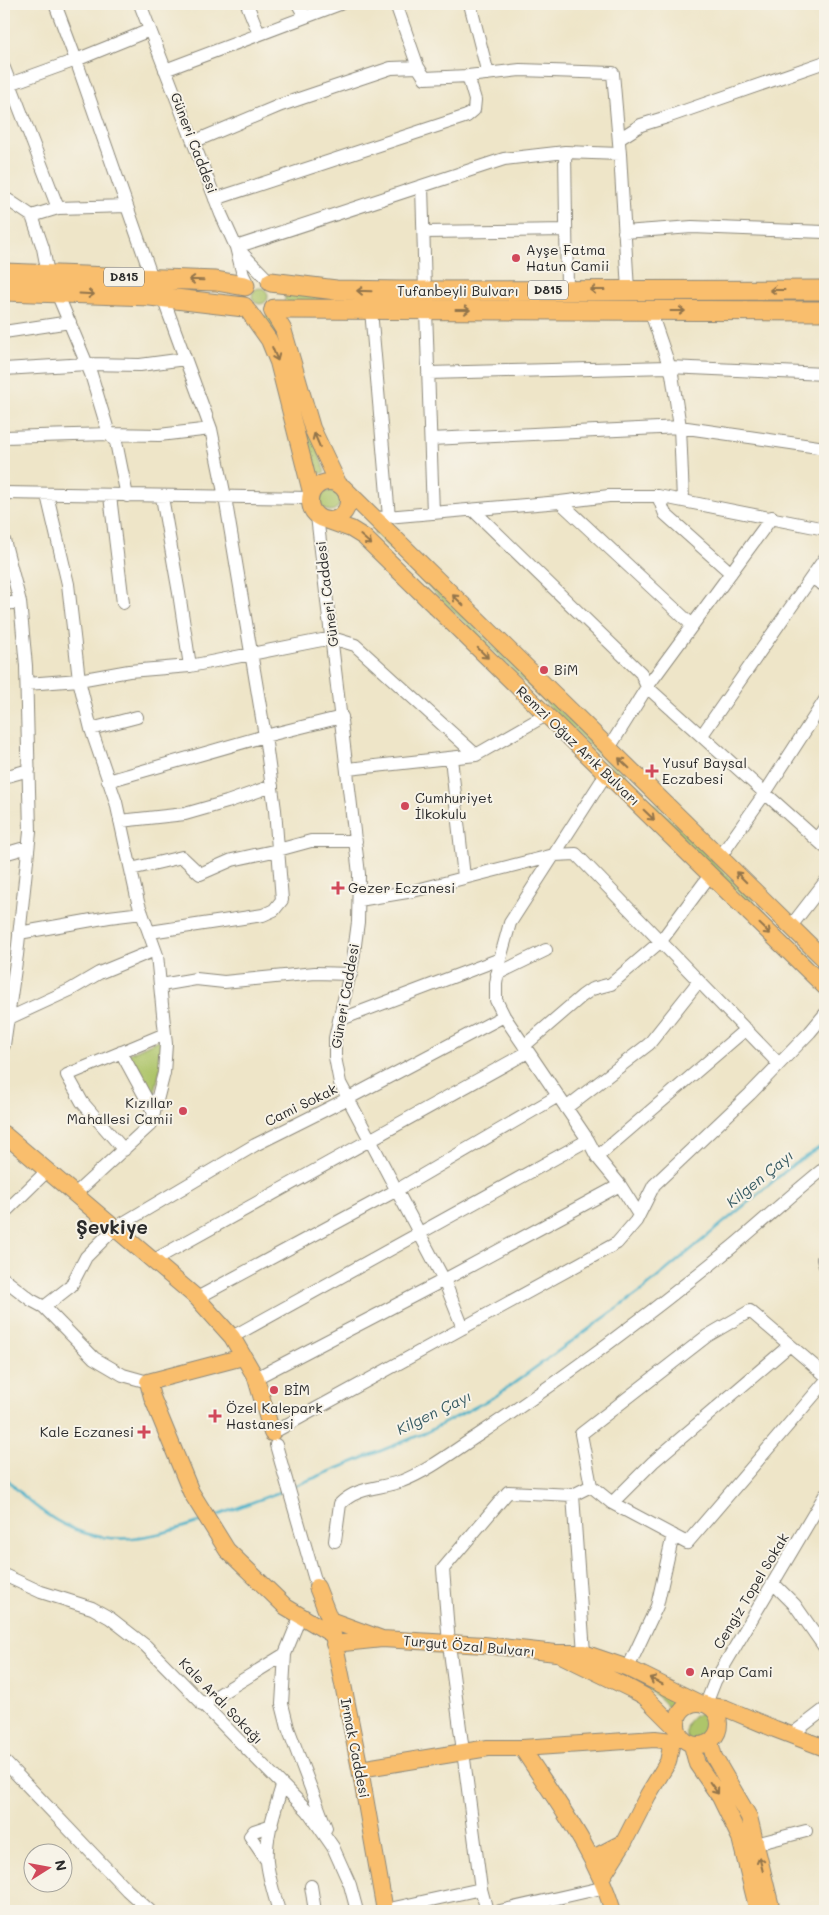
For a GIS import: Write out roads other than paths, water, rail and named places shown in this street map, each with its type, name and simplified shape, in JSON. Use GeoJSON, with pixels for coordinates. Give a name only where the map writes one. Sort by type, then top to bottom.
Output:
{"type":"FeatureCollection","features":[{"type":"Feature","properties":{"kind":"highway","name":"Tufanbeyli Bulvarı"},"geometry":{"type":"LineString","coordinates":[[4,273],[152,278],[246,284],[257,278],[336,290],[825,290]]}},
{"type":"Feature","properties":{"kind":"highway"},"geometry":{"type":"LineString","coordinates":[[270,281],[276,287],[279,294],[278,302],[273,310]]}},
{"type":"Feature","properties":{"kind":"highway"},"geometry":{"type":"LineString","coordinates":[[246,284],[241,296],[247,309]]}},
{"type":"Feature","properties":{"kind":"highway","name":"Tufanbeyli Bulvarı"},"geometry":{"type":"LineString","coordinates":[[4,291],[163,298],[247,309],[257,315],[265,315],[273,310],[825,311]]}},
{"type":"Feature","properties":{"kind":"main road","name":"Güneri Caddesi"},"geometry":{"type":"LineString","coordinates":[[247,309],[269,340],[278,362],[311,495],[313,511],[320,518],[336,519],[346,511],[349,498],[312,428],[283,329],[273,310]]}},
{"type":"Feature","properties":{"kind":"main road"},"geometry":{"type":"LineString","coordinates":[[311,495],[320,483],[326,481],[341,485]]}},
{"type":"Feature","properties":{"kind":"main road","name":"Remzi Oğuz Arık Bulvarı"},"geometry":{"type":"LineString","coordinates":[[341,485],[382,517],[609,748],[825,960]]}},
{"type":"Feature","properties":{"kind":"main road","name":"Remzi Oğuz Arık Bulvarı"},"geometry":{"type":"LineString","coordinates":[[320,518],[352,529],[364,537],[825,988]]}},
{"type":"Feature","properties":{"kind":"main road"},"geometry":{"type":"LineString","coordinates":[[4,1134],[197,1298],[232,1336],[256,1378],[274,1439]]}},
{"type":"Feature","properties":{"kind":"main road"},"geometry":{"type":"LineString","coordinates":[[243,1357],[148,1382],[152,1397],[191,1492],[227,1550],[286,1607],[332,1633],[382,1639]]}},
{"type":"Feature","properties":{"kind":"main road","name":"Irmak Caddesi"},"geometry":{"type":"LineString","coordinates":[[317,1587],[332,1633],[360,1769],[385,1910]]}},
{"type":"Feature","properties":{"kind":"main road"},"geometry":{"type":"LineString","coordinates":[[332,1633],[382,1639]]}},
{"type":"Feature","properties":{"kind":"main road","name":"Turgut Özal Bulvarı"},"geometry":{"type":"LineString","coordinates":[[382,1639],[484,1645],[556,1654],[584,1653],[628,1668],[705,1704],[725,1708],[825,1748]]}},
{"type":"Feature","properties":{"kind":"main road","name":"Turgut Özal Bulvarı"},"geometry":{"type":"LineString","coordinates":[[556,1654],[644,1696],[682,1739],[701,1746],[714,1737],[721,1729],[734,1725],[775,1729]]}},
{"type":"Feature","properties":{"kind":"main road"},"geometry":{"type":"LineString","coordinates":[[758,1911],[740,1838],[720,1797],[682,1739],[678,1716],[681,1710],[693,1703],[705,1704],[716,1713],[719,1719],[714,1737],[714,1757],[749,1817],[772,1911]]}},
{"type":"Feature","properties":{"kind":"main road"},"geometry":{"type":"LineString","coordinates":[[360,1769],[488,1748],[522,1748],[655,1739],[682,1739]]}},
{"type":"Feature","properties":{"kind":"main road"},"geometry":{"type":"LineString","coordinates":[[604,1882],[648,1795],[682,1739]]}},
{"type":"Feature","properties":{"kind":"main road"},"geometry":{"type":"LineString","coordinates":[[522,1748],[593,1858],[604,1882],[613,1911]]}},
{"type":"Feature","properties":{"kind":"main road"},"geometry":{"type":"LineString","coordinates":[[593,1858],[624,1842]]}},
{"type":"Feature","properties":{"kind":"street"},"geometry":{"type":"LineString","coordinates":[[55,4],[152,278]]}},
{"type":"Feature","properties":{"kind":"street","name":"Güneri Caddesi"},"geometry":{"type":"LineString","coordinates":[[140,4],[215,199],[236,247],[246,284]]}},
{"type":"Feature","properties":{"kind":"street"},"geometry":{"type":"LineString","coordinates":[[247,4],[259,34]]}},
{"type":"Feature","properties":{"kind":"street"},"geometry":{"type":"LineString","coordinates":[[298,4],[305,17]]}},
{"type":"Feature","properties":{"kind":"street"},"geometry":{"type":"LineString","coordinates":[[166,70],[340,4]]}},
{"type":"Feature","properties":{"kind":"street"},"geometry":{"type":"LineString","coordinates":[[396,4],[418,67],[425,78],[468,76],[520,70],[613,73],[628,290]]}},
{"type":"Feature","properties":{"kind":"street"},"geometry":{"type":"LineString","coordinates":[[470,4],[488,74]]}},
{"type":"Feature","properties":{"kind":"street"},"geometry":{"type":"LineString","coordinates":[[7,85],[150,30]]}},
{"type":"Feature","properties":{"kind":"street"},"geometry":{"type":"LineString","coordinates":[[619,139],[641,125],[825,62]]}},
{"type":"Feature","properties":{"kind":"street"},"geometry":{"type":"LineString","coordinates":[[193,142],[282,105],[391,68],[418,67]]}},
{"type":"Feature","properties":{"kind":"street"},"geometry":{"type":"LineString","coordinates":[[4,68],[7,85],[58,208]]}},
{"type":"Feature","properties":{"kind":"street"},"geometry":{"type":"LineString","coordinates":[[215,199],[467,116],[474,110],[475,100],[468,76]]}},
{"type":"Feature","properties":{"kind":"street"},"geometry":{"type":"LineString","coordinates":[[270,281],[236,247],[504,159],[565,152],[620,154]]}},
{"type":"Feature","properties":{"kind":"street"},"geometry":{"type":"LineString","coordinates":[[565,152],[567,290]]}},
{"type":"Feature","properties":{"kind":"street"},"geometry":{"type":"LineString","coordinates":[[422,186],[425,291]]}},
{"type":"Feature","properties":{"kind":"street"},"geometry":{"type":"LineString","coordinates":[[4,200],[8,200],[32,216],[43,248],[48,274]]}},
{"type":"Feature","properties":{"kind":"street"},"geometry":{"type":"LineString","coordinates":[[32,216],[58,208],[127,206]]}},
{"type":"Feature","properties":{"kind":"street"},"geometry":{"type":"LineString","coordinates":[[624,232],[692,227],[825,232]]}},
{"type":"Feature","properties":{"kind":"street"},"geometry":{"type":"LineString","coordinates":[[424,232],[566,230]]}},
{"type":"Feature","properties":{"kind":"street"},"geometry":{"type":"LineString","coordinates":[[57,293],[87,364],[109,434],[116,442],[127,496]]}},
{"type":"Feature","properties":{"kind":"street"},"geometry":{"type":"LineString","coordinates":[[150,932],[264,915],[274,910],[282,900],[272,786],[265,736],[225,497],[211,430],[163,298]]}},
{"type":"Feature","properties":{"kind":"street"},"geometry":{"type":"LineString","coordinates":[[372,310],[382,517],[609,496],[658,496],[825,529]]}},
{"type":"Feature","properties":{"kind":"street"},"geometry":{"type":"LineString","coordinates":[[426,310],[433,513]]}},
{"type":"Feature","properties":{"kind":"street"},"geometry":{"type":"LineString","coordinates":[[650,310],[669,367],[680,426],[684,500]]}},
{"type":"Feature","properties":{"kind":"street"},"geometry":{"type":"LineString","coordinates":[[4,332],[70,322]]}},
{"type":"Feature","properties":{"kind":"street"},"geometry":{"type":"LineString","coordinates":[[4,369],[87,364],[140,365],[185,359]]}},
{"type":"Feature","properties":{"kind":"street"},"geometry":{"type":"LineString","coordinates":[[428,372],[669,367],[825,374]]}},
{"type":"Feature","properties":{"kind":"street"},"geometry":{"type":"LineString","coordinates":[[431,439],[680,426],[825,448]]}},
{"type":"Feature","properties":{"kind":"street"},"geometry":{"type":"LineString","coordinates":[[4,437],[109,434],[159,435],[211,430]]}},
{"type":"Feature","properties":{"kind":"street"},"geometry":{"type":"LineString","coordinates":[[4,494],[162,497],[311,495]]}},
{"type":"Feature","properties":{"kind":"street"},"geometry":{"type":"LineString","coordinates":[[47,495],[68,584],[79,680],[91,729],[120,821],[138,902],[155,950],[161,985],[165,1034],[164,1074],[151,1124],[74,1195]]}},
{"type":"Feature","properties":{"kind":"street"},"geometry":{"type":"LineString","coordinates":[[110,496],[123,603]]}},
{"type":"Feature","properties":{"kind":"street"},"geometry":{"type":"LineString","coordinates":[[658,496],[665,514],[731,573]]}},
{"type":"Feature","properties":{"kind":"street"},"geometry":{"type":"LineString","coordinates":[[162,497],[190,666]]}},
{"type":"Feature","properties":{"kind":"street"},"geometry":{"type":"LineString","coordinates":[[560,502],[692,625]]}},
{"type":"Feature","properties":{"kind":"street"},"geometry":{"type":"LineString","coordinates":[[473,510],[641,673],[647,687],[821,844],[825,827]]}},
{"type":"Feature","properties":{"kind":"street"},"geometry":{"type":"LineString","coordinates":[[609,748],[647,687],[772,517]]}},
{"type":"Feature","properties":{"kind":"street","name":"Güneri Caddesi"},"geometry":{"type":"LineString","coordinates":[[320,518],[356,841],[359,900],[351,974],[335,1038],[335,1057],[340,1083],[347,1099],[444,1280],[463,1328]]}},
{"type":"Feature","properties":{"kind":"street"},"geometry":{"type":"LineString","coordinates":[[4,540],[20,602],[27,684],[29,770],[28,847],[19,933],[8,987],[4,1045]]}},
{"type":"Feature","properties":{"kind":"street"},"geometry":{"type":"LineString","coordinates":[[702,735],[825,558]]}},
{"type":"Feature","properties":{"kind":"street"},"geometry":{"type":"LineString","coordinates":[[812,578],[825,586]]}},
{"type":"Feature","properties":{"kind":"street"},"geometry":{"type":"LineString","coordinates":[[4,604],[20,602]]}},
{"type":"Feature","properties":{"kind":"street"},"geometry":{"type":"LineString","coordinates":[[27,684],[79,680],[128,671],[190,666],[332,638],[355,645],[476,755]]}},
{"type":"Feature","properties":{"kind":"street"},"geometry":{"type":"LineString","coordinates":[[720,857],[765,793],[825,700]]}},
{"type":"Feature","properties":{"kind":"street"},"geometry":{"type":"LineString","coordinates":[[348,769],[476,755],[546,716]]}},
{"type":"Feature","properties":{"kind":"street"},"geometry":{"type":"LineString","coordinates":[[91,729],[137,717]]}},
{"type":"Feature","properties":{"kind":"street"},"geometry":{"type":"LineString","coordinates":[[108,781],[265,736],[342,717]]}},
{"type":"Feature","properties":{"kind":"street"},"geometry":{"type":"LineString","coordinates":[[451,758],[464,877]]}},
{"type":"Feature","properties":{"kind":"street"},"geometry":{"type":"LineString","coordinates":[[4,777],[29,770]]}},
{"type":"Feature","properties":{"kind":"street"},"geometry":{"type":"LineString","coordinates":[[606,774],[510,923],[497,974],[496,1000],[504,1016],[588,1140],[597,1157],[620,1185],[639,1215]]}},
{"type":"Feature","properties":{"kind":"street"},"geometry":{"type":"LineString","coordinates":[[120,821],[185,814],[272,786]]}},
{"type":"Feature","properties":{"kind":"street"},"geometry":{"type":"LineString","coordinates":[[131,869],[182,856],[200,874],[232,860],[310,841],[356,841]]}},
{"type":"Feature","properties":{"kind":"street"},"geometry":{"type":"LineString","coordinates":[[4,854],[28,847]]}},
{"type":"Feature","properties":{"kind":"street"},"geometry":{"type":"LineString","coordinates":[[359,900],[413,891],[554,855],[576,854],[779,1064]]}},
{"type":"Feature","properties":{"kind":"street"},"geometry":{"type":"LineString","coordinates":[[154,1260],[371,1141],[526,1049],[582,996],[592,989],[611,984],[661,941],[710,875]]}},
{"type":"Feature","properties":{"kind":"street"},"geometry":{"type":"LineString","coordinates":[[791,926],[825,882]]}},
{"type":"Feature","properties":{"kind":"street"},"geometry":{"type":"LineString","coordinates":[[19,933],[109,916],[142,913]]}},
{"type":"Feature","properties":{"kind":"street"},"geometry":{"type":"LineString","coordinates":[[7,1019],[70,990],[99,973],[155,950]]}},
{"type":"Feature","properties":{"kind":"street"},"geometry":{"type":"LineString","coordinates":[[497,974],[546,950]]}},
{"type":"Feature","properties":{"kind":"street"},"geometry":{"type":"LineString","coordinates":[[339,1020],[500,958]]}},
{"type":"Feature","properties":{"kind":"street"},"geometry":{"type":"LineString","coordinates":[[161,985],[196,979],[224,982],[315,973],[351,974]]}},
{"type":"Feature","properties":{"kind":"street"},"geometry":{"type":"LineString","coordinates":[[566,1108],[649,1044],[699,981]]}},
{"type":"Feature","properties":{"kind":"street"},"geometry":{"type":"LineString","coordinates":[[317,1587],[274,1439],[463,1328],[617,1242],[636,1221],[654,1185],[750,1094],[825,1014]]}},
{"type":"Feature","properties":{"kind":"street","name":"Cami Sokak"},"geometry":{"type":"LineString","coordinates":[[44,1306],[71,1286],[86,1257],[115,1228],[255,1144],[347,1099],[504,1016]]}},
{"type":"Feature","properties":{"kind":"street"},"geometry":{"type":"LineString","coordinates":[[597,1157],[746,1029]]}},
{"type":"Feature","properties":{"kind":"street"},"geometry":{"type":"LineString","coordinates":[[124,1150],[82,1102],[67,1075],[165,1034]]}},
{"type":"Feature","properties":{"kind":"street"},"geometry":{"type":"LineString","coordinates":[[120,1052],[154,1113]]}},
{"type":"Feature","properties":{"kind":"street"},"geometry":{"type":"LineString","coordinates":[[197,1298],[397,1190],[558,1096]]}},
{"type":"Feature","properties":{"kind":"street"},"geometry":{"type":"LineString","coordinates":[[232,1336],[588,1140]]}},
{"type":"Feature","properties":{"kind":"street"},"geometry":{"type":"LineString","coordinates":[[335,1541],[340,1504],[350,1494],[402,1481],[429,1467],[481,1433],[637,1322],[734,1246],[792,1194],[821,1170],[825,1169]]}},
{"type":"Feature","properties":{"kind":"street"},"geometry":{"type":"LineString","coordinates":[[4,1213],[46,1170]]}},
{"type":"Feature","properties":{"kind":"street"},"geometry":{"type":"LineString","coordinates":[[256,1378],[620,1185]]}},
{"type":"Feature","properties":{"kind":"street"},"geometry":{"type":"LineString","coordinates":[[4,1279],[31,1300],[44,1306],[94,1358],[123,1375],[148,1382]]}},
{"type":"Feature","properties":{"kind":"street"},"geometry":{"type":"LineString","coordinates":[[825,1375],[750,1311],[707,1336],[581,1434],[590,1486],[612,1503],[687,1543],[825,1382]]}},
{"type":"Feature","properties":{"kind":"street"},"geometry":{"type":"LineString","coordinates":[[612,1503],[653,1462],[790,1345]]}},
{"type":"Feature","properties":{"kind":"street"},"geometry":{"type":"LineString","coordinates":[[487,1911],[481,1889],[449,1644],[443,1569],[508,1492],[573,1495],[590,1486]]}},
{"type":"Feature","properties":{"kind":"street"},"geometry":{"type":"LineString","coordinates":[[573,1495],[584,1653]]}},
{"type":"Feature","properties":{"kind":"street","name":"Cengiz Topel Sokak"},"geometry":{"type":"LineString","coordinates":[[705,1704],[715,1681],[825,1495]]}},
{"type":"Feature","properties":{"kind":"street"},"geometry":{"type":"LineString","coordinates":[[628,1668],[657,1606],[673,1535]]}},
{"type":"Feature","properties":{"kind":"street","name":"Kale Ardı Sokağı"},"geometry":{"type":"LineString","coordinates":[[4,1575],[41,1592],[92,1608],[110,1618],[146,1646],[308,1811],[333,1847],[350,1885],[357,1911]]}},
{"type":"Feature","properties":{"kind":"street"},"geometry":{"type":"LineString","coordinates":[[773,1583],[795,1605],[825,1648]]}},
{"type":"Feature","properties":{"kind":"street"},"geometry":{"type":"LineString","coordinates":[[300,1616],[285,1654],[282,1704],[284,1716],[333,1847]]}},
{"type":"Feature","properties":{"kind":"street"},"geometry":{"type":"LineString","coordinates":[[202,1705],[285,1654]]}},
{"type":"Feature","properties":{"kind":"street"},"geometry":{"type":"LineString","coordinates":[[791,1735],[825,1709]]}},
{"type":"Feature","properties":{"kind":"street"},"geometry":{"type":"LineString","coordinates":[[4,1761],[127,1890],[150,1911]]}},
{"type":"Feature","properties":{"kind":"street"},"geometry":{"type":"LineString","coordinates":[[279,1911],[267,1861],[272,1825],[282,1786]]}},
{"type":"Feature","properties":{"kind":"street"},"geometry":{"type":"LineString","coordinates":[[267,1861],[250,1836],[254,1830],[272,1825]]}},
{"type":"Feature","properties":{"kind":"street"},"geometry":{"type":"LineString","coordinates":[[756,1844],[806,1831]]}},
{"type":"Feature","properties":{"kind":"street"},"geometry":{"type":"LineString","coordinates":[[500,1911],[604,1882]]}},
{"type":"Feature","properties":{"kind":"street"},"geometry":{"type":"LineString","coordinates":[[310,1886],[315,1911]]}},
{"type":"Feature","properties":{"kind":"street"},"geometry":{"type":"LineString","coordinates":[[385,1910],[481,1889]]}},
{"type":"Feature","properties":{"kind":"waterway","name":"Kilgen Çayı"},"geometry":{"type":"LineString","coordinates":[[292,1487],[427,1432],[496,1396],[640,1292],[794,1164],[825,1144]]}},
{"type":"Feature","properties":{"kind":"waterway","name":"Kilgen Çayı"},"geometry":{"type":"LineString","coordinates":[[4,1475],[13,1486],[40,1510],[66,1526],[85,1533],[104,1537],[142,1537],[203,1521]]}},
{"type":"Feature","properties":{"kind":"waterway","name":"Kilgen Çayı"},"geometry":{"type":"LineString","coordinates":[[213,1517],[285,1490]]}},
{"type":"Feature","properties":{"kind":"place","name":"Ayşe Fatma Hatun Camii"},"geometry":{"type":"Point","coordinates":[516,258]}},
{"type":"Feature","properties":{"kind":"place","name":"BiM"},"geometry":{"type":"Point","coordinates":[544,670]}},
{"type":"Feature","properties":{"kind":"place","name":"Yusuf Baysal Eczabesi"},"geometry":{"type":"Point","coordinates":[652,771]}},
{"type":"Feature","properties":{"kind":"place","name":"Cumhuriyet İlkokulu"},"geometry":{"type":"Point","coordinates":[405,806]}},
{"type":"Feature","properties":{"kind":"place","name":"Gezer Eczanesi"},"geometry":{"type":"Point","coordinates":[338,888]}},
{"type":"Feature","properties":{"kind":"place","name":"Kızıllar Mahallesi Camii"},"geometry":{"type":"Point","coordinates":[183,1111]}},
{"type":"Feature","properties":{"kind":"place","name":"BİM"},"geometry":{"type":"Point","coordinates":[274,1390]}},
{"type":"Feature","properties":{"kind":"place","name":"Özel Kalepark Hastanesi"},"geometry":{"type":"Point","coordinates":[215,1416]}},
{"type":"Feature","properties":{"kind":"place","name":"Kale Eczanesi"},"geometry":{"type":"Point","coordinates":[144,1432]}},
{"type":"Feature","properties":{"kind":"place","name":"Arap Cami"},"geometry":{"type":"Point","coordinates":[690,1672]}},
{"type":"Feature","properties":{"kind":"district","name":"Şevkiye"},"geometry":{"type":"Point","coordinates":[112,1227]}}]}
